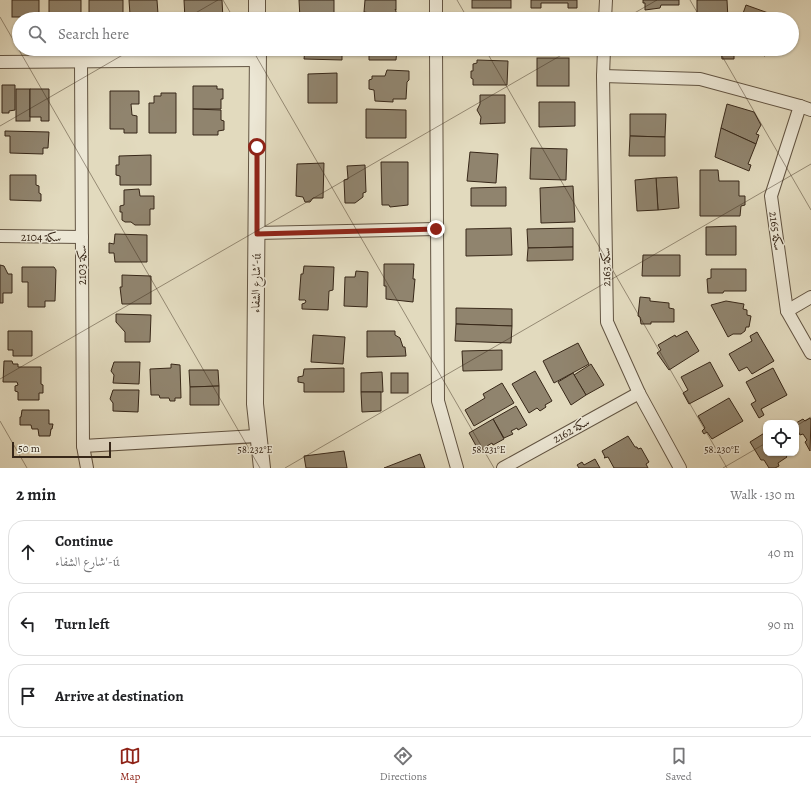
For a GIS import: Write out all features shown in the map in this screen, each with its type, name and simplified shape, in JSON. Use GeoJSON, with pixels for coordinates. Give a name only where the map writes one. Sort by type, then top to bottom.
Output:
{"type":"FeatureCollection","features":[{"type":"Feature","properties":{"kind":"street"},"geometry":{"type":"LineString","coordinates":[[257,0],[257,12]]}},
{"type":"Feature","properties":{"kind":"street"},"geometry":{"type":"LineString","coordinates":[[436,0],[436,12]]}},
{"type":"Feature","properties":{"kind":"street"},"geometry":{"type":"LineString","coordinates":[[605,12],[606,0]]}},
{"type":"Feature","properties":{"kind":"street"},"geometry":{"type":"LineString","coordinates":[[0,62],[81,62],[214,56]]}},
{"type":"Feature","properties":{"kind":"street","name":"شارع الشفاء'-ú"},"geometry":{"type":"LineString","coordinates":[[258,56],[255,404],[262,468]]}},
{"type":"Feature","properties":{"kind":"street"},"geometry":{"type":"LineString","coordinates":[[436,56],[438,401],[457,468]]}},
{"type":"Feature","properties":{"kind":"street","name":"سكة 2163"},"geometry":{"type":"LineString","coordinates":[[604,56],[607,322],[638,393],[680,468]]}},
{"type":"Feature","properties":{"kind":"street","name":"سكة 2103"},"geometry":{"type":"LineString","coordinates":[[81,62],[83,446],[87,468]]}},
{"type":"Feature","properties":{"kind":"street"},"geometry":{"type":"LineString","coordinates":[[603,76],[700,79],[811,110]]}},
{"type":"Feature","properties":{"kind":"street","name":"سكة 2165"},"geometry":{"type":"LineString","coordinates":[[800,106],[771,196],[787,311],[811,353]]}},
{"type":"Feature","properties":{"kind":"street"},"geometry":{"type":"LineString","coordinates":[[257,234],[436,229]]}},
{"type":"Feature","properties":{"kind":"street","name":"سكة 2104"},"geometry":{"type":"LineString","coordinates":[[0,236],[82,237]]}},
{"type":"Feature","properties":{"kind":"street"},"geometry":{"type":"LineString","coordinates":[[787,311],[811,297]]}},
{"type":"Feature","properties":{"kind":"street","name":"سكة 2162"},"geometry":{"type":"LineString","coordinates":[[503,468],[638,393]]}},
{"type":"Feature","properties":{"kind":"street"},"geometry":{"type":"LineString","coordinates":[[83,446],[258,436]]}},
{"type":"Feature","properties":{"kind":"building"},"geometry":{"type":"Polygon","coordinates":[[[12,0],[39,0],[39,12],[12,12],[12,0]]]}},
{"type":"Feature","properties":{"kind":"building"},"geometry":{"type":"Polygon","coordinates":[[[49,0],[81,0],[81,12],[49,12],[49,0]]]}},
{"type":"Feature","properties":{"kind":"building"},"geometry":{"type":"Polygon","coordinates":[[[89,0],[123,0],[123,12],[89,12],[89,0]]]}},
{"type":"Feature","properties":{"kind":"building"},"geometry":{"type":"Polygon","coordinates":[[[129,0],[157,0],[158,12],[130,12],[129,0]]]}},
{"type":"Feature","properties":{"kind":"building"},"geometry":{"type":"Polygon","coordinates":[[[184,0],[222,0],[223,12],[185,12],[184,0]]]}},
{"type":"Feature","properties":{"kind":"building"},"geometry":{"type":"Polygon","coordinates":[[[299,0],[334,0],[334,12],[300,12],[299,0]]]}},
{"type":"Feature","properties":{"kind":"building"},"geometry":{"type":"Polygon","coordinates":[[[365,0],[396,0],[396,12],[364,12],[365,0]]]}},
{"type":"Feature","properties":{"kind":"building"},"geometry":{"type":"Polygon","coordinates":[[[472,0],[511,0],[511,8],[472,8],[472,0]]]}},
{"type":"Feature","properties":{"kind":"building"},"geometry":{"type":"Polygon","coordinates":[[[531,0],[577,0],[577,8],[568,8],[568,3],[541,3],[541,8],[531,8],[531,0]]]}},
{"type":"Feature","properties":{"kind":"building"},"geometry":{"type":"Polygon","coordinates":[[[643,0],[679,0],[679,5],[661,5],[660,8],[645,10],[645,3],[643,3],[643,0]]]}},
{"type":"Feature","properties":{"kind":"building"},"geometry":{"type":"Polygon","coordinates":[[[697,0],[727,0],[728,12],[697,12],[697,0]]]}},
{"type":"Feature","properties":{"kind":"building"},"geometry":{"type":"Polygon","coordinates":[[[746,5],[766,12],[744,12],[746,5]]]}},
{"type":"Feature","properties":{"kind":"building"},"geometry":{"type":"Polygon","coordinates":[[[304,56],[342,56],[342,60],[304,59],[304,56]]]}},
{"type":"Feature","properties":{"kind":"building"},"geometry":{"type":"Polygon","coordinates":[[[369,56],[396,56],[396,60],[369,60],[369,56]]]}},
{"type":"Feature","properties":{"kind":"building"},"geometry":{"type":"Polygon","coordinates":[[[722,56],[734,56],[734,59],[722,59],[722,56]]]}},
{"type":"Feature","properties":{"kind":"building"},"geometry":{"type":"Polygon","coordinates":[[[537,58],[569,58],[569,86],[537,86],[537,58]]]}},
{"type":"Feature","properties":{"kind":"building"},"geometry":{"type":"Polygon","coordinates":[[[477,60],[508,61],[507,85],[473,85],[471,71],[473,71],[473,64],[477,63],[477,60]]]}},
{"type":"Feature","properties":{"kind":"building"},"geometry":{"type":"Polygon","coordinates":[[[387,70],[409,71],[406,99],[393,99],[393,102],[375,101],[374,90],[369,89],[369,80],[372,79],[372,76],[385,76],[387,70]]]}},
{"type":"Feature","properties":{"kind":"building"},"geometry":{"type":"Polygon","coordinates":[[[337,73],[337,103],[308,103],[308,74],[337,73]]]}},
{"type":"Feature","properties":{"kind":"building"},"geometry":{"type":"Polygon","coordinates":[[[2,85],[15,85],[15,110],[9,111],[9,113],[2,113],[2,85]]]}},
{"type":"Feature","properties":{"kind":"building"},"geometry":{"type":"Polygon","coordinates":[[[193,86],[217,86],[217,89],[223,89],[221,109],[193,109],[193,86]]]}},
{"type":"Feature","properties":{"kind":"building"},"geometry":{"type":"Polygon","coordinates":[[[16,89],[30,89],[30,121],[16,121],[16,89]]]}},
{"type":"Feature","properties":{"kind":"building"},"geometry":{"type":"Polygon","coordinates":[[[30,89],[49,89],[49,121],[41,121],[41,117],[30,117],[30,89]]]}},
{"type":"Feature","properties":{"kind":"building"},"geometry":{"type":"Polygon","coordinates":[[[110,91],[139,91],[139,104],[131,104],[132,115],[137,116],[137,133],[124,133],[124,129],[110,129],[110,91]]]}},
{"type":"Feature","properties":{"kind":"building"},"geometry":{"type":"Polygon","coordinates":[[[161,93],[176,93],[176,133],[149,133],[149,103],[154,103],[154,96],[161,96],[161,93]]]}},
{"type":"Feature","properties":{"kind":"building"},"geometry":{"type":"Polygon","coordinates":[[[480,95],[505,95],[505,123],[480,124],[481,117],[477,110],[480,104],[480,95]]]}},
{"type":"Feature","properties":{"kind":"building"},"geometry":{"type":"Polygon","coordinates":[[[539,102],[575,102],[575,126],[539,127],[539,102]]]}},
{"type":"Feature","properties":{"kind":"building"},"geometry":{"type":"Polygon","coordinates":[[[727,104],[754,112],[761,125],[756,134],[759,135],[756,144],[721,128],[727,104]]]}},
{"type":"Feature","properties":{"kind":"building"},"geometry":{"type":"Polygon","coordinates":[[[193,109],[221,110],[221,120],[224,121],[224,130],[218,131],[218,135],[193,135],[193,109]]]}},
{"type":"Feature","properties":{"kind":"building"},"geometry":{"type":"Polygon","coordinates":[[[366,109],[406,110],[406,138],[366,138],[366,109]]]}},
{"type":"Feature","properties":{"kind":"building"},"geometry":{"type":"Polygon","coordinates":[[[630,114],[666,114],[665,137],[630,136],[630,114]]]}},
{"type":"Feature","properties":{"kind":"building"},"geometry":{"type":"Polygon","coordinates":[[[721,128],[756,144],[748,164],[751,165],[749,171],[715,157],[721,128]]]}},
{"type":"Feature","properties":{"kind":"building"},"geometry":{"type":"Polygon","coordinates":[[[5,131],[49,132],[48,148],[43,148],[43,154],[10,153],[10,136],[5,136],[5,131]]]}},
{"type":"Feature","properties":{"kind":"building"},"geometry":{"type":"Polygon","coordinates":[[[630,136],[665,137],[665,156],[629,156],[630,136]]]}},
{"type":"Feature","properties":{"kind":"building"},"geometry":{"type":"Polygon","coordinates":[[[531,148],[567,149],[566,180],[530,179],[531,148]]]}},
{"type":"Feature","properties":{"kind":"building"},"geometry":{"type":"Polygon","coordinates":[[[470,152],[498,154],[496,183],[467,181],[470,152]]]}},
{"type":"Feature","properties":{"kind":"building"},"geometry":{"type":"Polygon","coordinates":[[[151,155],[151,185],[120,185],[120,176],[116,175],[116,165],[119,165],[119,156],[151,155]]]}},
{"type":"Feature","properties":{"kind":"building"},"geometry":{"type":"Polygon","coordinates":[[[381,162],[408,162],[408,205],[390,207],[389,205],[382,205],[381,162]]]}},
{"type":"Feature","properties":{"kind":"building"},"geometry":{"type":"Polygon","coordinates":[[[324,163],[323,198],[313,198],[310,202],[305,202],[303,197],[296,196],[297,164],[324,163]]]}},
{"type":"Feature","properties":{"kind":"building"},"geometry":{"type":"Polygon","coordinates":[[[365,165],[366,192],[363,193],[363,197],[355,203],[345,203],[344,180],[348,179],[347,166],[365,165]]]}},
{"type":"Feature","properties":{"kind":"building"},"geometry":{"type":"Polygon","coordinates":[[[700,170],[718,170],[719,181],[739,181],[739,196],[745,196],[745,205],[741,206],[740,216],[700,216],[700,170]]]}},
{"type":"Feature","properties":{"kind":"building"},"geometry":{"type":"Polygon","coordinates":[[[10,175],[36,175],[36,185],[39,186],[41,201],[10,200],[10,175]]]}},
{"type":"Feature","properties":{"kind":"building"},"geometry":{"type":"Polygon","coordinates":[[[677,177],[679,208],[658,210],[656,178],[677,177]]]}},
{"type":"Feature","properties":{"kind":"building"},"geometry":{"type":"Polygon","coordinates":[[[656,178],[658,210],[637,211],[635,180],[656,178]]]}},
{"type":"Feature","properties":{"kind":"building"},"geometry":{"type":"Polygon","coordinates":[[[573,186],[575,222],[541,223],[540,188],[573,186]]]}},
{"type":"Feature","properties":{"kind":"building"},"geometry":{"type":"Polygon","coordinates":[[[506,187],[506,206],[471,206],[471,188],[506,187]]]}},
{"type":"Feature","properties":{"kind":"building"},"geometry":{"type":"Polygon","coordinates":[[[139,189],[140,196],[154,196],[154,209],[150,209],[150,225],[135,225],[131,222],[125,222],[122,220],[120,206],[124,205],[124,190],[139,189]]]}},
{"type":"Feature","properties":{"kind":"building"},"geometry":{"type":"Polygon","coordinates":[[[736,226],[736,255],[706,255],[706,227],[736,226]]]}},
{"type":"Feature","properties":{"kind":"building"},"geometry":{"type":"Polygon","coordinates":[[[511,228],[512,255],[466,256],[466,229],[511,228]]]}},
{"type":"Feature","properties":{"kind":"building"},"geometry":{"type":"Polygon","coordinates":[[[573,228],[573,247],[528,248],[527,229],[573,228]]]}},
{"type":"Feature","properties":{"kind":"building"},"geometry":{"type":"Polygon","coordinates":[[[115,234],[147,235],[147,262],[115,262],[114,253],[109,253],[109,243],[114,244],[115,234]]]}},
{"type":"Feature","properties":{"kind":"building"},"geometry":{"type":"Polygon","coordinates":[[[573,247],[573,260],[527,261],[528,248],[573,247]]]}},
{"type":"Feature","properties":{"kind":"building"},"geometry":{"type":"Polygon","coordinates":[[[643,255],[680,255],[680,276],[642,276],[643,255]]]}},
{"type":"Feature","properties":{"kind":"building"},"geometry":{"type":"Polygon","coordinates":[[[384,264],[414,264],[413,279],[415,279],[413,302],[386,299],[386,286],[384,286],[384,264]]]}},
{"type":"Feature","properties":{"kind":"building"},"geometry":{"type":"Polygon","coordinates":[[[0,265],[4,266],[8,274],[12,274],[12,293],[3,293],[3,303],[0,303],[0,265]]]}},
{"type":"Feature","properties":{"kind":"building"},"geometry":{"type":"Polygon","coordinates":[[[304,266],[334,267],[333,290],[329,291],[328,310],[302,309],[302,304],[306,301],[299,300],[301,274],[303,274],[304,266]]]}},
{"type":"Feature","properties":{"kind":"building"},"geometry":{"type":"Polygon","coordinates":[[[22,267],[54,267],[56,270],[55,301],[45,301],[45,307],[28,307],[28,282],[22,282],[22,267]]]}},
{"type":"Feature","properties":{"kind":"building"},"geometry":{"type":"Polygon","coordinates":[[[711,269],[746,269],[746,291],[708,293],[707,279],[711,278],[711,269]]]}},
{"type":"Feature","properties":{"kind":"building"},"geometry":{"type":"Polygon","coordinates":[[[356,271],[368,272],[367,307],[344,306],[345,277],[355,277],[356,271]]]}},
{"type":"Feature","properties":{"kind":"building"},"geometry":{"type":"Polygon","coordinates":[[[122,275],[151,276],[151,304],[122,304],[120,287],[122,287],[122,275]]]}},
{"type":"Feature","properties":{"kind":"building"},"geometry":{"type":"Polygon","coordinates":[[[640,297],[650,298],[650,301],[669,303],[669,308],[674,309],[674,322],[651,322],[651,324],[641,324],[640,317],[638,316],[640,297]]]}},
{"type":"Feature","properties":{"kind":"building"},"geometry":{"type":"Polygon","coordinates":[[[726,301],[744,304],[743,309],[747,310],[747,315],[751,316],[749,327],[746,327],[745,331],[741,334],[733,334],[728,337],[711,305],[726,301]]]}},
{"type":"Feature","properties":{"kind":"building"},"geometry":{"type":"Polygon","coordinates":[[[456,308],[512,309],[512,326],[456,324],[456,308]]]}},
{"type":"Feature","properties":{"kind":"building"},"geometry":{"type":"Polygon","coordinates":[[[116,314],[151,315],[150,342],[125,342],[125,332],[116,322],[116,314]]]}},
{"type":"Feature","properties":{"kind":"building"},"geometry":{"type":"Polygon","coordinates":[[[456,324],[512,326],[511,343],[455,341],[456,324]]]}},
{"type":"Feature","properties":{"kind":"building"},"geometry":{"type":"Polygon","coordinates":[[[8,331],[32,331],[32,356],[13,356],[13,350],[8,350],[8,331]]]}},
{"type":"Feature","properties":{"kind":"building"},"geometry":{"type":"Polygon","coordinates":[[[367,331],[395,331],[395,335],[400,338],[403,347],[405,347],[406,356],[367,357],[367,331]]]}},
{"type":"Feature","properties":{"kind":"building"},"geometry":{"type":"Polygon","coordinates":[[[687,331],[699,351],[669,370],[657,353],[661,350],[658,345],[675,335],[676,337],[687,331]]]}},
{"type":"Feature","properties":{"kind":"building"},"geometry":{"type":"Polygon","coordinates":[[[757,332],[774,361],[752,374],[747,367],[739,371],[729,354],[752,341],[750,336],[757,332]]]}},
{"type":"Feature","properties":{"kind":"building"},"geometry":{"type":"Polygon","coordinates":[[[313,335],[345,337],[343,364],[311,362],[313,335]]]}},
{"type":"Feature","properties":{"kind":"building"},"geometry":{"type":"Polygon","coordinates":[[[578,343],[589,364],[554,383],[543,361],[578,343]]]}},
{"type":"Feature","properties":{"kind":"building"},"geometry":{"type":"Polygon","coordinates":[[[502,350],[502,370],[463,371],[462,351],[502,350]]]}},
{"type":"Feature","properties":{"kind":"building"},"geometry":{"type":"Polygon","coordinates":[[[4,361],[12,361],[13,364],[18,364],[18,367],[41,367],[41,384],[43,385],[43,393],[39,393],[39,400],[18,400],[18,392],[15,391],[15,386],[18,385],[17,382],[3,382],[4,361]]]}},
{"type":"Feature","properties":{"kind":"building"},"geometry":{"type":"Polygon","coordinates":[[[114,362],[140,362],[139,384],[113,383],[114,375],[111,371],[114,362]]]}},
{"type":"Feature","properties":{"kind":"building"},"geometry":{"type":"Polygon","coordinates":[[[710,362],[723,386],[689,404],[683,393],[688,390],[681,377],[710,362]]]}},
{"type":"Feature","properties":{"kind":"building"},"geometry":{"type":"Polygon","coordinates":[[[171,364],[180,365],[181,398],[175,398],[175,401],[170,401],[169,398],[160,398],[159,395],[151,395],[150,369],[171,368],[171,364]]]}},
{"type":"Feature","properties":{"kind":"building"},"geometry":{"type":"Polygon","coordinates":[[[591,364],[604,385],[586,395],[574,375],[591,364]]]}},
{"type":"Feature","properties":{"kind":"building"},"geometry":{"type":"Polygon","coordinates":[[[344,368],[344,392],[304,392],[304,383],[298,382],[298,377],[303,376],[304,369],[344,368]]]}},
{"type":"Feature","properties":{"kind":"building"},"geometry":{"type":"Polygon","coordinates":[[[773,368],[787,395],[761,409],[764,415],[759,418],[751,404],[756,401],[746,382],[773,368]]]}},
{"type":"Feature","properties":{"kind":"building"},"geometry":{"type":"Polygon","coordinates":[[[189,370],[218,370],[219,386],[190,387],[189,370]]]}},
{"type":"Feature","properties":{"kind":"building"},"geometry":{"type":"Polygon","coordinates":[[[535,371],[552,401],[545,405],[546,407],[540,411],[537,408],[529,413],[512,384],[535,371]]]}},
{"type":"Feature","properties":{"kind":"building"},"geometry":{"type":"Polygon","coordinates":[[[382,372],[383,392],[361,392],[361,373],[382,372]]]}},
{"type":"Feature","properties":{"kind":"building"},"geometry":{"type":"Polygon","coordinates":[[[391,373],[408,373],[408,393],[391,393],[391,373]]]}},
{"type":"Feature","properties":{"kind":"building"},"geometry":{"type":"Polygon","coordinates":[[[573,373],[586,395],[571,405],[558,382],[573,373]]]}},
{"type":"Feature","properties":{"kind":"building"},"geometry":{"type":"Polygon","coordinates":[[[502,383],[514,403],[474,426],[465,410],[485,398],[483,394],[502,383]]]}},
{"type":"Feature","properties":{"kind":"building"},"geometry":{"type":"Polygon","coordinates":[[[219,386],[219,405],[190,405],[190,387],[219,386]]]}},
{"type":"Feature","properties":{"kind":"building"},"geometry":{"type":"Polygon","coordinates":[[[113,390],[139,390],[138,412],[113,411],[113,403],[110,399],[113,390]]]}},
{"type":"Feature","properties":{"kind":"building"},"geometry":{"type":"Polygon","coordinates":[[[361,392],[381,392],[381,411],[362,412],[361,392]]]}},
{"type":"Feature","properties":{"kind":"building"},"geometry":{"type":"Polygon","coordinates":[[[729,398],[743,421],[712,439],[707,432],[704,434],[702,431],[705,428],[698,416],[729,398]]]}},
{"type":"Feature","properties":{"kind":"building"},"geometry":{"type":"Polygon","coordinates":[[[516,406],[527,425],[518,430],[517,428],[511,431],[513,434],[504,438],[493,419],[516,406]]]}},
{"type":"Feature","properties":{"kind":"building"},"geometry":{"type":"Polygon","coordinates":[[[22,410],[49,410],[49,424],[53,424],[50,436],[39,436],[38,429],[32,429],[31,425],[20,425],[22,410]]]}},
{"type":"Feature","properties":{"kind":"building"},"geometry":{"type":"Polygon","coordinates":[[[810,418],[811,420],[810,451],[805,442],[807,440],[803,434],[800,435],[799,433],[799,421],[803,419],[805,421],[810,418]]]}},
{"type":"Feature","properties":{"kind":"building"},"geometry":{"type":"Polygon","coordinates":[[[493,419],[504,439],[493,445],[492,443],[487,446],[488,448],[480,453],[469,433],[493,419]]]}},
{"type":"Feature","properties":{"kind":"building"},"geometry":{"type":"Polygon","coordinates":[[[763,434],[763,456],[787,457],[778,463],[779,466],[769,468],[764,460],[761,460],[750,442],[763,434]]]}},
{"type":"Feature","properties":{"kind":"building"},"geometry":{"type":"Polygon","coordinates":[[[628,436],[635,447],[638,449],[641,448],[649,462],[646,464],[648,468],[614,468],[608,457],[604,458],[605,457],[602,451],[628,436]]]}},
{"type":"Feature","properties":{"kind":"building"},"geometry":{"type":"Polygon","coordinates":[[[344,451],[347,468],[306,468],[304,456],[344,451]]]}},
{"type":"Feature","properties":{"kind":"building"},"geometry":{"type":"Polygon","coordinates":[[[420,454],[425,468],[384,468],[420,454]]]}},
{"type":"Feature","properties":{"kind":"building"},"geometry":{"type":"Polygon","coordinates":[[[595,459],[600,468],[579,468],[577,465],[582,462],[584,465],[595,459]]]}},
{"type":"Feature","properties":{"kind":"route"},"geometry":{"type":"LineString","coordinates":[[257,147],[257,234],[436,229]]}}]}
